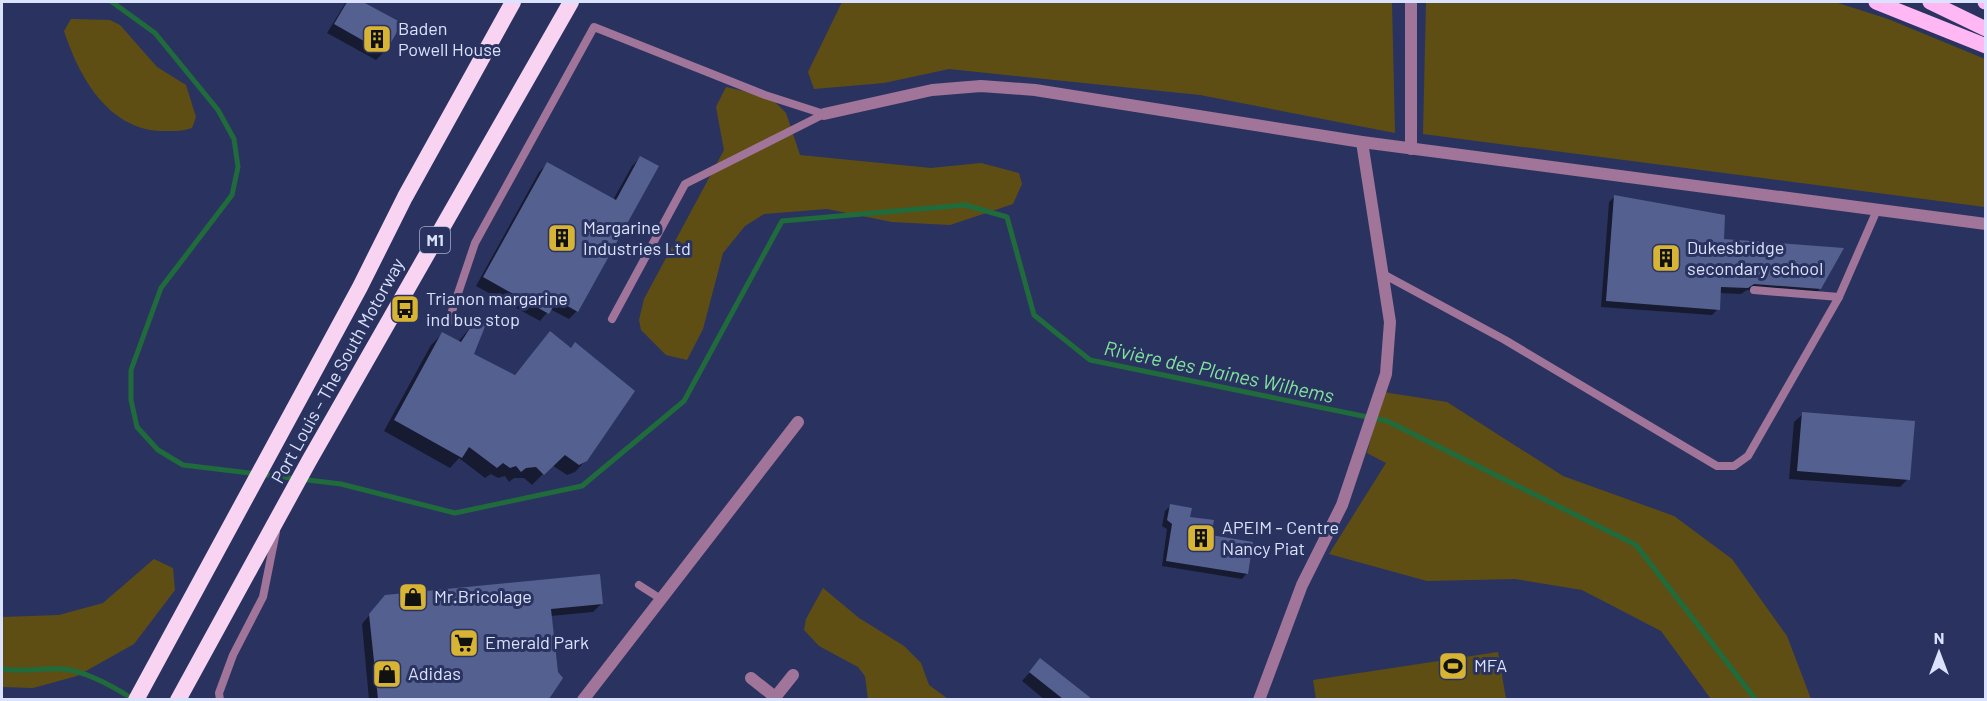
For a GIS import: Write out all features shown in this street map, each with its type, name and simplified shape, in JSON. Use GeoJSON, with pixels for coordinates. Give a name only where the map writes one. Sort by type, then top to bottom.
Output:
{"type":"FeatureCollection","features":[{"type":"Feature","properties":{"kind":"highway","name":"Port Louis – The South Motorway"},"geometry":{"type":"LineString","coordinates":[[140,693],[360,287],[405,197],[513,2]]}},
{"type":"Feature","properties":{"kind":"highway","name":"Port Louis – The South Motorway"},"geometry":{"type":"LineString","coordinates":[[178,699],[309,461],[571,2]]}},
{"type":"Feature","properties":{"kind":"main road"},"geometry":{"type":"LineString","coordinates":[[1876,2],[1986,46]]}},
{"type":"Feature","properties":{"kind":"main road"},"geometry":{"type":"LineString","coordinates":[[1930,2],[1986,29]]}},
{"type":"Feature","properties":{"kind":"street"},"geometry":{"type":"LineString","coordinates":[[1411,2],[1412,149]]}},
{"type":"Feature","properties":{"kind":"street"},"geometry":{"type":"LineString","coordinates":[[824,114],[932,90],[981,86],[1035,90],[1362,142],[1986,224]]}},
{"type":"Feature","properties":{"kind":"street"},"geometry":{"type":"LineString","coordinates":[[1259,699],[1302,585],[1342,505],[1386,374],[1390,322],[1362,142]]}},
{"type":"Feature","properties":{"kind":"street"},"geometry":{"type":"LineString","coordinates":[[583,699],[798,422]]}},
{"type":"Feature","properties":{"kind":"street"},"geometry":{"type":"LineString","coordinates":[[751,678],[774,698],[793,675]]}},
{"type":"Feature","properties":{"kind":"lane"},"geometry":{"type":"LineString","coordinates":[[448,323],[475,243],[594,27],[765,95],[824,114]]}},
{"type":"Feature","properties":{"kind":"lane"},"geometry":{"type":"LineString","coordinates":[[612,319],[685,184],[824,114]]}},
{"type":"Feature","properties":{"kind":"lane"},"geometry":{"type":"LineString","coordinates":[[1383,274],[1505,340],[1717,466],[1734,466],[1748,456],[1839,297],[1877,210]]}},
{"type":"Feature","properties":{"kind":"lane"},"geometry":{"type":"LineString","coordinates":[[1754,290],[1839,297]]}},
{"type":"Feature","properties":{"kind":"lane"},"geometry":{"type":"LineString","coordinates":[[220,699],[219,693],[233,655],[263,597],[282,512]]}},
{"type":"Feature","properties":{"kind":"lane"},"geometry":{"type":"LineString","coordinates":[[639,585],[661,599]]}},
{"type":"Feature","properties":{"kind":"shaded area"},"geometry":{"type":"Polygon","coordinates":[[[842,2],[1392,2],[1395,133],[1200,95],[949,69],[884,83],[814,89],[808,72],[842,2]]]}},
{"type":"Feature","properties":{"kind":"shaded area"},"geometry":{"type":"Polygon","coordinates":[[[1426,2],[1835,2],[1888,19],[1985,59],[1985,207],[1423,134],[1426,2]]]}},
{"type":"Feature","properties":{"kind":"shaded area"},"geometry":{"type":"Polygon","coordinates":[[[71,19],[110,20],[120,25],[157,67],[186,85],[196,117],[192,128],[180,131],[160,131],[141,128],[110,110],[87,82],[70,48],[64,31],[71,19]]]}},
{"type":"Feature","properties":{"kind":"shaded area"},"geometry":{"type":"Polygon","coordinates":[[[726,87],[770,97],[786,113],[800,155],[931,168],[981,163],[1019,173],[1022,184],[1013,204],[950,225],[892,222],[827,209],[764,214],[745,226],[723,253],[703,329],[687,360],[666,355],[641,330],[639,320],[644,299],[724,150],[716,107],[726,87]]]}},
{"type":"Feature","properties":{"kind":"shaded area"},"geometry":{"type":"Polygon","coordinates":[[[1383,392],[1447,402],[1563,476],[1674,516],[1732,559],[1787,636],[1811,699],[1711,699],[1661,631],[1582,590],[1515,579],[1427,581],[1329,554],[1386,463],[1367,453],[1383,392]]]}},
{"type":"Feature","properties":{"kind":"shaded area"},"geometry":{"type":"Polygon","coordinates":[[[154,559],[173,568],[175,590],[134,644],[77,676],[33,688],[2,687],[2,617],[59,615],[103,603],[154,559]]]}},
{"type":"Feature","properties":{"kind":"shaded area"},"geometry":{"type":"Polygon","coordinates":[[[823,588],[859,618],[904,646],[921,663],[929,685],[948,699],[868,699],[865,676],[858,667],[819,646],[804,630],[806,619],[823,588]]]}},
{"type":"Feature","properties":{"kind":"shaded area","name":"MFA"},"geometry":{"type":"Polygon","coordinates":[[[1498,652],[1506,699],[1316,699],[1313,680],[1498,652]]]}},
{"type":"Feature","properties":{"kind":"building","name":"Baden Powell House"},"geometry":{"type":"Polygon","coordinates":[[[347,2],[363,2],[402,23],[385,53],[334,24],[347,2]]]}},
{"type":"Feature","properties":{"kind":"building","name":"Margarine Industries Ltd"},"geometry":{"type":"Polygon","coordinates":[[[640,156],[659,166],[578,312],[557,300],[549,314],[483,277],[547,162],[616,200],[640,156]]]}},
{"type":"Feature","properties":{"kind":"building","name":"Dukesbridge secondary school"},"geometry":{"type":"Polygon","coordinates":[[[1614,195],[1725,215],[1724,239],[1844,248],[1821,289],[1754,284],[1748,288],[1721,287],[1720,310],[1606,301],[1614,195]]]}},
{"type":"Feature","properties":{"kind":"building"},"geometry":{"type":"Polygon","coordinates":[[[476,319],[486,324],[474,354],[515,375],[550,331],[571,348],[575,342],[635,391],[587,461],[579,465],[565,455],[544,475],[536,467],[526,468],[521,472],[516,466],[510,468],[503,463],[497,468],[469,447],[462,458],[394,420],[442,332],[461,342],[476,319]]]}},
{"type":"Feature","properties":{"kind":"building"},"geometry":{"type":"Polygon","coordinates":[[[1802,412],[1915,421],[1910,480],[1797,471],[1802,412]]]}},
{"type":"Feature","properties":{"kind":"building","name":"APEIM - Centre Nancy Piat"},"geometry":{"type":"Polygon","coordinates":[[[1170,504],[1192,508],[1190,517],[1214,520],[1211,535],[1253,542],[1248,574],[1166,561],[1172,524],[1167,520],[1170,504]]]}},
{"type":"Feature","properties":{"kind":"building","name":"Emerald Park"},"geometry":{"type":"Polygon","coordinates":[[[600,574],[603,604],[551,609],[558,672],[563,678],[549,699],[378,699],[369,614],[385,595],[600,574]]]}},
{"type":"Feature","properties":{"kind":"building"},"geometry":{"type":"Polygon","coordinates":[[[1040,658],[1092,699],[1063,699],[1029,672],[1040,658]]]}},
{"type":"Feature","properties":{"kind":"waterway","name":"Rivière des Plaines Wilhems"},"geometry":{"type":"LineString","coordinates":[[112,2],[155,33],[218,110],[234,139],[238,167],[232,195],[161,288],[131,370],[131,400],[137,427],[158,450],[183,465],[341,484],[455,513],[582,486],[684,401],[782,221],[965,205],[1007,217],[1034,315],[1090,360],[1387,421],[1636,545],[1756,700]]}},
{"type":"Feature","properties":{"kind":"waterway"},"geometry":{"type":"LineString","coordinates":[[2,669],[72,670],[99,680],[133,699]]}},
{"type":"Feature","properties":{"kind":"place","name":"Baden Powell House"},"geometry":{"type":"Point","coordinates":[377,39]}},
{"type":"Feature","properties":{"kind":"place","name":"Margarine Industries Ltd"},"geometry":{"type":"Point","coordinates":[562,238]}},
{"type":"Feature","properties":{"kind":"place","name":"Dukesbridge secondary school"},"geometry":{"type":"Point","coordinates":[1666,258]}},
{"type":"Feature","properties":{"kind":"place","name":"Trianon margarine ind bus stop"},"geometry":{"type":"Point","coordinates":[405,309]}},
{"type":"Feature","properties":{"kind":"place","name":"APEIM - Centre Nancy Piat"},"geometry":{"type":"Point","coordinates":[1201,538]}},
{"type":"Feature","properties":{"kind":"place","name":"Mr.Bricolage"},"geometry":{"type":"Point","coordinates":[413,597]}},
{"type":"Feature","properties":{"kind":"place","name":"Emerald Park"},"geometry":{"type":"Point","coordinates":[464,643]}},
{"type":"Feature","properties":{"kind":"place","name":"MFA"},"geometry":{"type":"Point","coordinates":[1453,666]}},
{"type":"Feature","properties":{"kind":"place","name":"Adidas"},"geometry":{"type":"Point","coordinates":[387,674]}}]}
